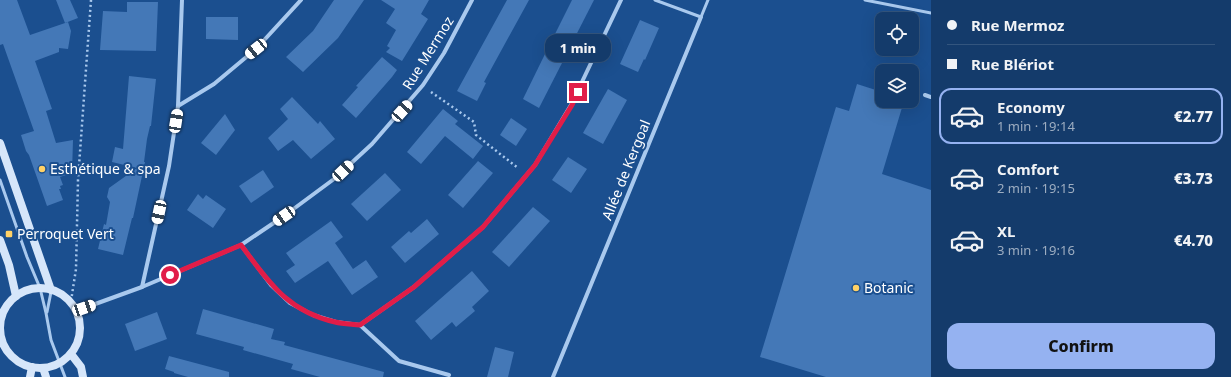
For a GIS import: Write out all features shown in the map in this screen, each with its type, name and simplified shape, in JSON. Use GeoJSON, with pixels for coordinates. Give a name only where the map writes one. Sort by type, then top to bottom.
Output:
{"type":"FeatureCollection","features":[{"type":"Feature","properties":{"kind":"main road"},"geometry":{"type":"LineString","coordinates":[[0,143],[51,290]]}},
{"type":"Feature","properties":{"kind":"main road"},"geometry":{"type":"LineString","coordinates":[[0,240],[2,251],[9,265],[16,296]]}},
{"type":"Feature","properties":{"kind":"main road"},"geometry":{"type":"LineString","coordinates":[[40,288],[51,290],[62,295],[71,303],[76,310],[80,322],[80,333],[77,344],[71,354],[59,364],[43,368],[32,368],[20,363],[11,356],[4,345],[0,334],[0,323],[8,304],[16,296],[25,291],[40,288]]}},
{"type":"Feature","properties":{"kind":"main road"},"geometry":{"type":"LineString","coordinates":[[71,354],[81,367],[83,377]]}},
{"type":"Feature","properties":{"kind":"main road"},"geometry":{"type":"LineString","coordinates":[[30,377],[32,368]]}},
{"type":"Feature","properties":{"kind":"main road"},"geometry":{"type":"LineString","coordinates":[[43,368],[46,377]]}},
{"type":"Feature","properties":{"kind":"street"},"geometry":{"type":"LineString","coordinates":[[142,287],[169,166],[178,106],[182,0]]}},
{"type":"Feature","properties":{"kind":"street"},"geometry":{"type":"LineString","coordinates":[[178,106],[214,84],[256,49],[302,0]]}},
{"type":"Feature","properties":{"kind":"street","name":"Rue Mermoz"},"geometry":{"type":"LineString","coordinates":[[76,310],[142,287],[241,245],[334,180],[372,144],[423,86],[444,53],[472,0]]}},
{"type":"Feature","properties":{"kind":"street"},"geometry":{"type":"LineString","coordinates":[[360,325],[414,287],[483,227],[527,175],[535,165],[572,105],[621,0]]}},
{"type":"Feature","properties":{"kind":"street","name":"Allée de Kergoal"},"geometry":{"type":"LineString","coordinates":[[553,377],[701,17]]}},
{"type":"Feature","properties":{"kind":"street"},"geometry":{"type":"LineString","coordinates":[[925,95],[931,97]]}},
{"type":"Feature","properties":{"kind":"street"},"geometry":{"type":"LineString","coordinates":[[241,245],[271,285],[290,303],[313,315],[336,322],[360,325],[400,361],[449,375]]}},
{"type":"Feature","properties":{"kind":"lane"},"geometry":{"type":"LineString","coordinates":[[655,0],[701,17],[708,0]]}},
{"type":"Feature","properties":{"kind":"lane"},"geometry":{"type":"LineString","coordinates":[[865,0],[931,13]]}},
{"type":"Feature","properties":{"kind":"lane"},"geometry":{"type":"LineString","coordinates":[[0,180],[27,258],[40,288],[51,340],[65,377]]}},
{"type":"Feature","properties":{"kind":"lane"},"geometry":{"type":"LineString","coordinates":[[46,313],[51,290]]}},
{"type":"Feature","properties":{"kind":"path"},"geometry":{"type":"LineString","coordinates":[[71,303],[76,269],[78,180],[91,0]]}},
{"type":"Feature","properties":{"kind":"path"},"geometry":{"type":"LineString","coordinates":[[423,86],[474,122],[476,135],[527,175]]}},
{"type":"Feature","properties":{"kind":"building"},"geometry":{"type":"Polygon","coordinates":[[[0,0],[17,0],[30,35],[68,22],[71,31],[68,49],[59,48],[59,52],[35,61],[52,109],[46,111],[56,143],[73,140],[72,173],[60,177],[63,185],[60,186],[61,189],[59,189],[63,200],[47,206],[21,135],[34,131],[3,44],[0,45],[0,0]]]}},
{"type":"Feature","properties":{"kind":"building"},"geometry":{"type":"Polygon","coordinates":[[[56,0],[70,0],[78,18],[65,23],[56,0]]]}},
{"type":"Feature","properties":{"kind":"building"},"geometry":{"type":"Polygon","coordinates":[[[334,0],[364,0],[338,38],[303,72],[286,57],[313,31],[334,0]]]}},
{"type":"Feature","properties":{"kind":"building"},"geometry":{"type":"Polygon","coordinates":[[[381,0],[429,0],[421,14],[428,19],[402,61],[386,52],[390,48],[387,46],[396,30],[386,23],[395,9],[381,0]]]}},
{"type":"Feature","properties":{"kind":"building"},"geometry":{"type":"Polygon","coordinates":[[[507,0],[529,0],[484,82],[486,83],[477,101],[457,91],[507,0]]]}},
{"type":"Feature","properties":{"kind":"building"},"geometry":{"type":"Polygon","coordinates":[[[572,0],[594,0],[572,43],[554,36],[572,0]]]}},
{"type":"Feature","properties":{"kind":"building"},"geometry":{"type":"Polygon","coordinates":[[[127,2],[158,2],[156,51],[100,50],[103,11],[127,12],[127,2]]]}},
{"type":"Feature","properties":{"kind":"building"},"geometry":{"type":"Polygon","coordinates":[[[206,17],[238,17],[238,40],[206,39],[206,17]]]}},
{"type":"Feature","properties":{"kind":"building"},"geometry":{"type":"Polygon","coordinates":[[[640,20],[659,28],[638,72],[620,64],[640,20]]]}},
{"type":"Feature","properties":{"kind":"building"},"geometry":{"type":"Polygon","coordinates":[[[545,54],[562,63],[539,108],[523,99],[545,54]]]}},
{"type":"Feature","properties":{"kind":"building"},"geometry":{"type":"Polygon","coordinates":[[[382,57],[397,70],[356,118],[342,105],[358,87],[356,86],[382,57]]]}},
{"type":"Feature","properties":{"kind":"building"},"geometry":{"type":"Polygon","coordinates":[[[129,76],[156,79],[151,126],[147,139],[145,162],[133,218],[123,255],[98,249],[104,224],[106,225],[110,202],[107,197],[109,188],[137,168],[112,162],[115,147],[123,149],[129,76]]]}},
{"type":"Feature","properties":{"kind":"building","name":"Botanic"},"geometry":{"type":"Polygon","coordinates":[[[857,84],[875,90],[875,108],[902,108],[882,174],[931,190],[931,377],[826,377],[760,357],[836,107],[849,111],[857,84]]]}},
{"type":"Feature","properties":{"kind":"building"},"geometry":{"type":"Polygon","coordinates":[[[608,89],[627,100],[603,144],[583,133],[608,89]]]}},
{"type":"Feature","properties":{"kind":"building"},"geometry":{"type":"Polygon","coordinates":[[[292,97],[318,124],[320,121],[335,139],[311,159],[293,140],[278,151],[268,138],[288,119],[280,109],[292,97]]]}},
{"type":"Feature","properties":{"kind":"building"},"geometry":{"type":"Polygon","coordinates":[[[443,109],[458,121],[455,124],[483,146],[473,159],[445,136],[421,164],[407,152],[443,109]]]}},
{"type":"Feature","properties":{"kind":"building"},"geometry":{"type":"Polygon","coordinates":[[[225,114],[235,130],[216,155],[201,143],[225,114]]]}},
{"type":"Feature","properties":{"kind":"building"},"geometry":{"type":"Polygon","coordinates":[[[511,118],[527,129],[516,146],[500,135],[511,118]]]}},
{"type":"Feature","properties":{"kind":"building"},"geometry":{"type":"Polygon","coordinates":[[[568,157],[587,169],[571,193],[552,180],[568,157]]]}},
{"type":"Feature","properties":{"kind":"building"},"geometry":{"type":"Polygon","coordinates":[[[478,161],[493,173],[463,208],[448,195],[478,161]]]}},
{"type":"Feature","properties":{"kind":"building"},"geometry":{"type":"Polygon","coordinates":[[[263,170],[274,187],[251,203],[239,186],[263,170]]]}},
{"type":"Feature","properties":{"kind":"building"},"geometry":{"type":"Polygon","coordinates":[[[385,173],[401,190],[367,221],[351,204],[385,173]]]}},
{"type":"Feature","properties":{"kind":"building"},"geometry":{"type":"Polygon","coordinates":[[[198,194],[203,199],[206,195],[226,209],[213,228],[187,210],[198,194]]]}},
{"type":"Feature","properties":{"kind":"building"},"geometry":{"type":"Polygon","coordinates":[[[533,207],[550,221],[509,267],[492,252],[533,207]]]}},
{"type":"Feature","properties":{"kind":"building"},"geometry":{"type":"Polygon","coordinates":[[[427,219],[439,234],[405,263],[391,247],[409,231],[411,233],[427,219]]]}},
{"type":"Feature","properties":{"kind":"building"},"geometry":{"type":"Polygon","coordinates":[[[331,221],[343,237],[335,243],[353,269],[366,260],[378,277],[352,295],[328,261],[295,283],[286,271],[295,265],[286,253],[331,221]]]}},
{"type":"Feature","properties":{"kind":"building"},"geometry":{"type":"Polygon","coordinates":[[[472,271],[489,291],[472,307],[475,311],[456,327],[452,322],[431,340],[415,321],[472,271]]]}},
{"type":"Feature","properties":{"kind":"building"},"geometry":{"type":"Polygon","coordinates":[[[203,309],[274,329],[271,339],[285,342],[284,345],[384,372],[383,377],[320,377],[291,369],[293,364],[243,350],[244,347],[196,334],[203,309]]]}},
{"type":"Feature","properties":{"kind":"building"},"geometry":{"type":"Polygon","coordinates":[[[157,312],[167,339],[135,351],[125,324],[157,312]]]}},
{"type":"Feature","properties":{"kind":"building"},"geometry":{"type":"Polygon","coordinates":[[[495,347],[514,352],[508,377],[487,377],[495,347]]]}},
{"type":"Feature","properties":{"kind":"building"},"geometry":{"type":"Polygon","coordinates":[[[169,356],[229,372],[229,377],[188,377],[174,373],[165,369],[169,356]]]}},
{"type":"Feature","properties":{"kind":"place","name":"Esthétique & spa"},"geometry":{"type":"Point","coordinates":[42,169]}},
{"type":"Feature","properties":{"kind":"place","name":"Perroquet Vert"},"geometry":{"type":"Point","coordinates":[9,234]}},
{"type":"Feature","properties":{"kind":"place","name":"Botanic"},"geometry":{"type":"Point","coordinates":[856,288]}},
{"type":"Feature","properties":{"kind":"route"},"geometry":{"type":"LineString","coordinates":[[170,275],[241,245],[271,285],[290,303],[313,315],[336,322],[360,325],[414,287],[483,227],[535,165],[572,105],[578,92]]}}]}
